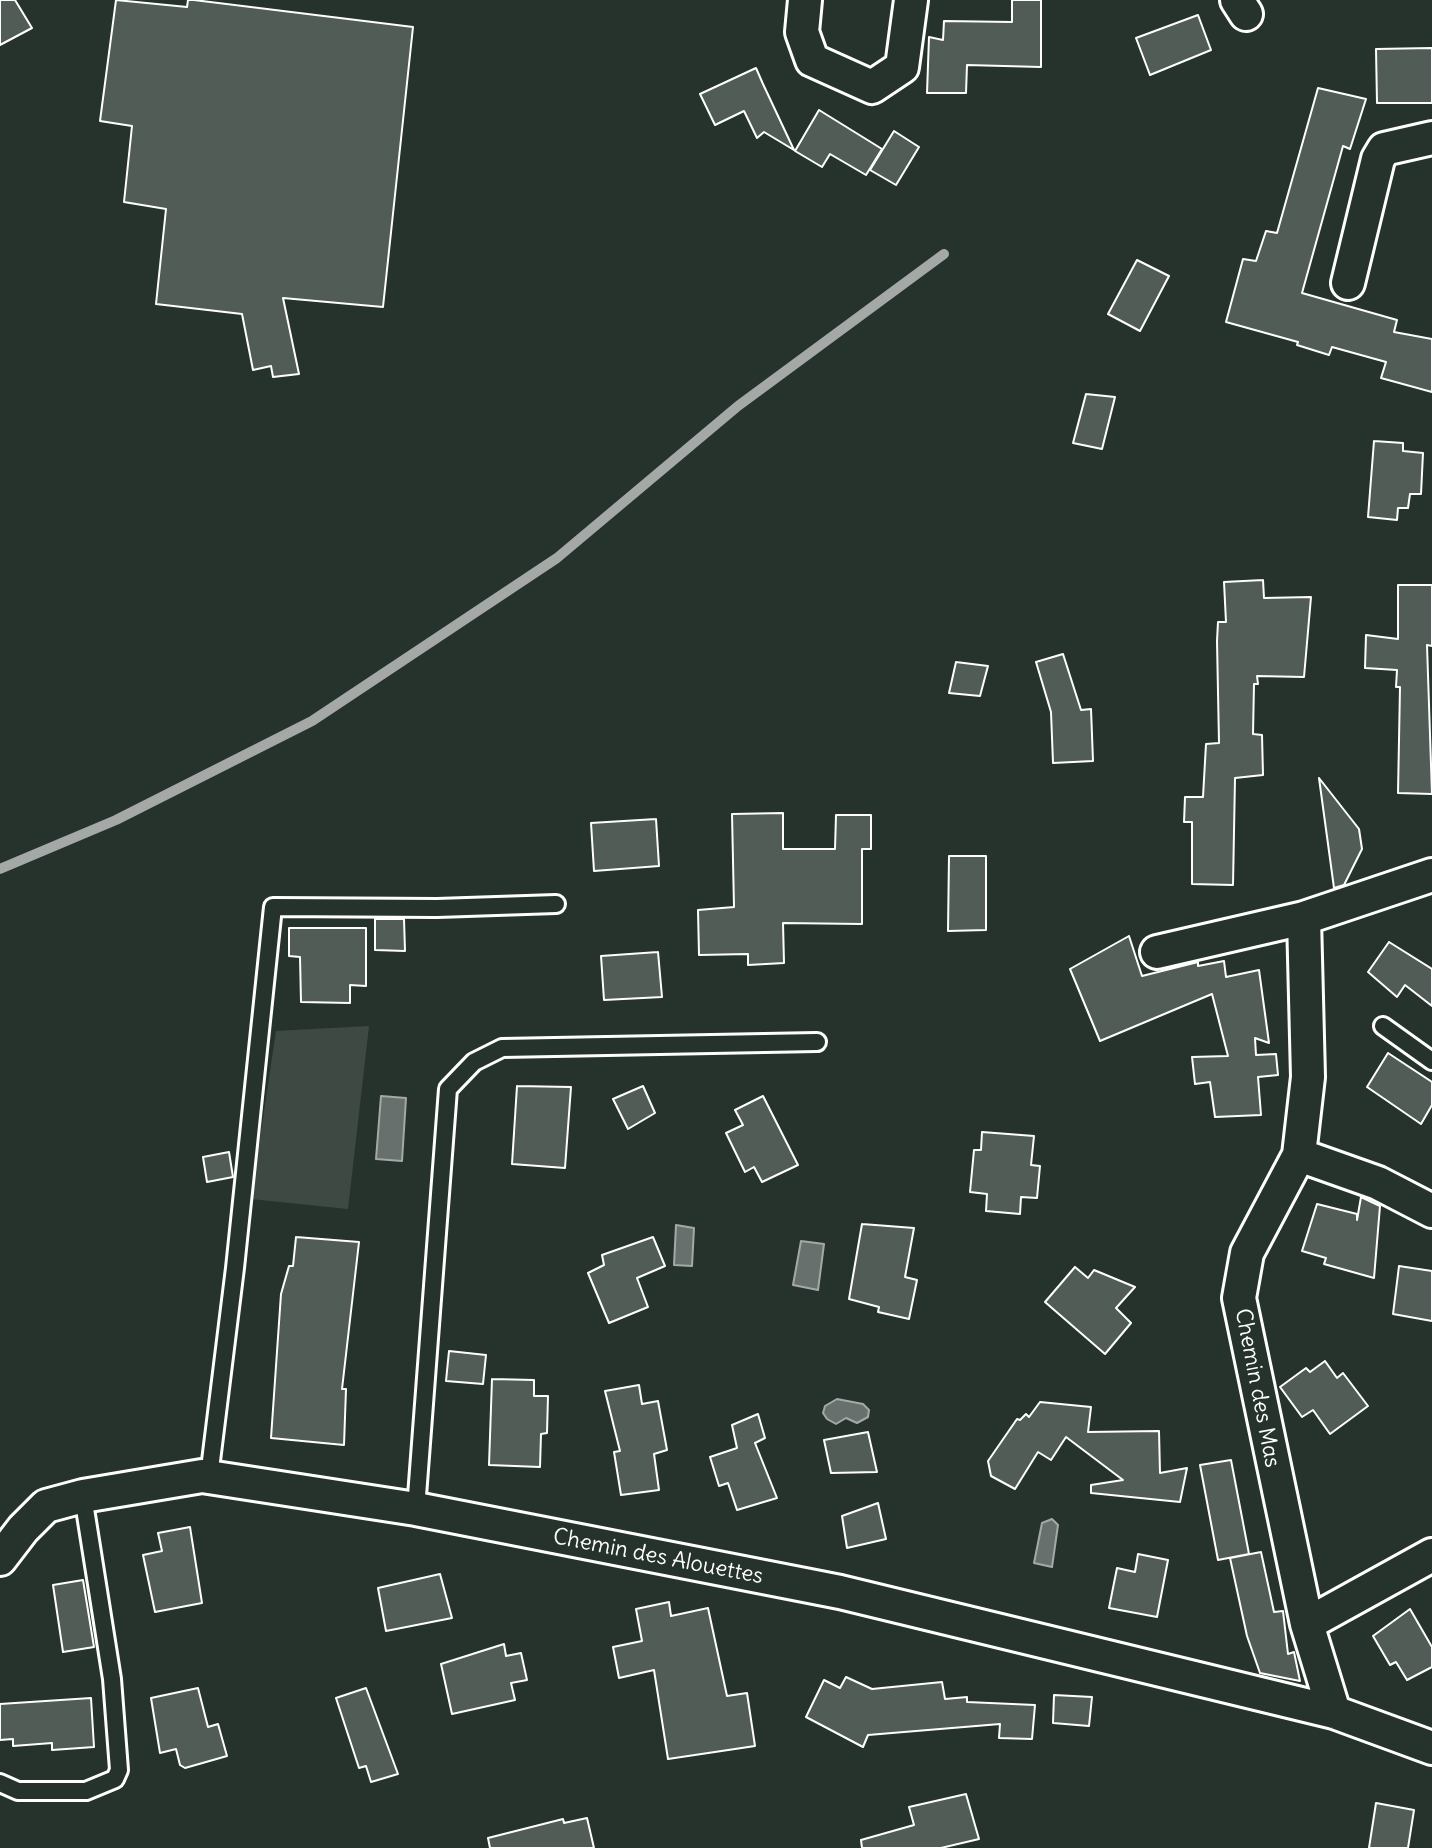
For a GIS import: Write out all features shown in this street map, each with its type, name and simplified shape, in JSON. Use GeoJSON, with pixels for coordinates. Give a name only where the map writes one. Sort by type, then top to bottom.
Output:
{"type":"FeatureCollection","features":[{"type":"Feature","properties":{"kind":"street"},"geometry":{"type":"LineString","coordinates":[[805,0],[802,32],[812,60],[872,87],[902,67],[911,0]]}},
{"type":"Feature","properties":{"kind":"street"},"geometry":{"type":"LineString","coordinates":[[1348,283],[1378,159],[1384,149],[1432,138]]}},
{"type":"Feature","properties":{"kind":"street"},"geometry":{"type":"LineString","coordinates":[[1157,952],[1304,918],[1432,875]]}},
{"type":"Feature","properties":{"kind":"street","name":"Chemin des Mas"},"geometry":{"type":"LineString","coordinates":[[1304,918],[1308,1077],[1299,1155],[1247,1253],[1239,1298],[1307,1624],[1334,1712]]}},
{"type":"Feature","properties":{"kind":"street"},"geometry":{"type":"LineString","coordinates":[[1299,1155],[1378,1183],[1432,1211]]}},
{"type":"Feature","properties":{"kind":"street","name":"Chemin des Alouettes"},"geometry":{"type":"LineString","coordinates":[[0,1559],[46,1506],[83,1496],[209,1477],[416,1509],[840,1592],[1334,1712]]}},
{"type":"Feature","properties":{"kind":"street"},"geometry":{"type":"LineString","coordinates":[[1307,1624],[1432,1555]]}},
{"type":"Feature","properties":{"kind":"street"},"geometry":{"type":"LineString","coordinates":[[1334,1712],[1432,1748]]}},
{"type":"Feature","properties":{"kind":"lane"},"geometry":{"type":"LineString","coordinates":[[209,1477],[235,1268],[273,907],[437,908],[556,904]]}},
{"type":"Feature","properties":{"kind":"lane"},"geometry":{"type":"LineString","coordinates":[[1383,1026],[1432,1061]]}},
{"type":"Feature","properties":{"kind":"lane"},"geometry":{"type":"LineString","coordinates":[[416,1509],[448,1089],[474,1062],[502,1048],[817,1042]]}},
{"type":"Feature","properties":{"kind":"lane"},"geometry":{"type":"LineString","coordinates":[[0,1783],[18,1791],[86,1791],[115,1779],[119,1770],[112,1679],[83,1496]]}},
{"type":"Feature","properties":{"kind":"shaded area"},"geometry":{"type":"Polygon","coordinates":[[[369,1026],[348,1209],[251,1199],[276,1031],[369,1026]]]}},
{"type":"Feature","properties":{"kind":"shaded area"},"geometry":{"type":"Polygon","coordinates":[[[381,1096],[406,1098],[402,1161],[376,1159],[381,1096]]]}},
{"type":"Feature","properties":{"kind":"shaded area"},"geometry":{"type":"Polygon","coordinates":[[[676,1225],[694,1228],[692,1266],[674,1265],[676,1225]]]}},
{"type":"Feature","properties":{"kind":"shaded area"},"geometry":{"type":"Polygon","coordinates":[[[801,1241],[824,1244],[818,1290],[793,1285],[801,1241]]]}},
{"type":"Feature","properties":{"kind":"shaded area"},"geometry":{"type":"Polygon","coordinates":[[[837,1399],[863,1404],[869,1410],[868,1417],[857,1423],[846,1418],[836,1424],[827,1419],[823,1413],[825,1406],[837,1399]]]}},
{"type":"Feature","properties":{"kind":"shaded area"},"geometry":{"type":"Polygon","coordinates":[[[1052,1519],[1058,1525],[1052,1567],[1034,1563],[1042,1523],[1052,1519]]]}},
{"type":"Feature","properties":{"kind":"building"},"geometry":{"type":"Polygon","coordinates":[[[0,0],[15,0],[32,28],[0,45],[0,0]]]}},
{"type":"Feature","properties":{"kind":"building"},"geometry":{"type":"Polygon","coordinates":[[[116,0],[187,7],[188,0],[194,0],[413,27],[383,307],[283,298],[299,374],[273,377],[271,366],[253,370],[242,314],[156,304],[166,209],[124,202],[132,126],[100,121],[116,0]]]}},
{"type":"Feature","properties":{"kind":"building"},"geometry":{"type":"Polygon","coordinates":[[[1012,0],[1041,0],[1041,67],[967,65],[966,93],[927,93],[929,37],[943,40],[944,21],[1012,22],[1012,0]]]}},
{"type":"Feature","properties":{"kind":"building"},"geometry":{"type":"Polygon","coordinates":[[[1198,15],[1211,50],[1150,75],[1136,38],[1198,15]]]}},
{"type":"Feature","properties":{"kind":"building"},"geometry":{"type":"Polygon","coordinates":[[[1432,48],[1432,103],[1377,103],[1376,49],[1432,48]]]}},
{"type":"Feature","properties":{"kind":"building"},"geometry":{"type":"Polygon","coordinates":[[[756,68],[794,150],[764,132],[757,138],[744,111],[715,125],[700,94],[756,68]]]}},
{"type":"Feature","properties":{"kind":"building"},"geometry":{"type":"Polygon","coordinates":[[[1318,88],[1366,99],[1350,149],[1343,146],[1302,293],[1397,320],[1394,332],[1432,339],[1432,392],[1381,378],[1386,362],[1332,347],[1329,355],[1297,345],[1298,342],[1226,322],[1243,259],[1256,261],[1266,231],[1277,233],[1318,88]]]}},
{"type":"Feature","properties":{"kind":"building"},"geometry":{"type":"Polygon","coordinates":[[[819,110],[882,149],[866,175],[830,154],[822,167],[795,151],[819,110]]]}},
{"type":"Feature","properties":{"kind":"building"},"geometry":{"type":"Polygon","coordinates":[[[894,131],[919,147],[896,185],[870,170],[894,131]]]}},
{"type":"Feature","properties":{"kind":"building"},"geometry":{"type":"Polygon","coordinates":[[[1137,260],[1169,276],[1140,331],[1108,314],[1137,260]]]}},
{"type":"Feature","properties":{"kind":"building"},"geometry":{"type":"Polygon","coordinates":[[[1086,394],[1115,397],[1102,449],[1073,443],[1086,394]]]}},
{"type":"Feature","properties":{"kind":"building"},"geometry":{"type":"Polygon","coordinates":[[[1374,441],[1403,443],[1403,451],[1423,453],[1421,494],[1410,494],[1408,508],[1398,508],[1397,520],[1368,517],[1374,441]]]}},
{"type":"Feature","properties":{"kind":"building"},"geometry":{"type":"Polygon","coordinates":[[[1263,580],[1264,598],[1311,597],[1304,677],[1257,676],[1258,684],[1254,684],[1253,734],[1262,735],[1263,775],[1235,778],[1233,885],[1192,884],[1192,822],[1184,822],[1185,797],[1203,797],[1206,744],[1219,743],[1217,641],[1218,622],[1226,622],[1224,582],[1263,580]]]}},
{"type":"Feature","properties":{"kind":"building"},"geometry":{"type":"Polygon","coordinates":[[[1398,585],[1432,585],[1432,646],[1427,645],[1432,794],[1398,793],[1400,687],[1396,687],[1397,670],[1365,668],[1366,635],[1398,639],[1398,585]]]}},
{"type":"Feature","properties":{"kind":"building"},"geometry":{"type":"Polygon","coordinates":[[[1063,654],[1081,710],[1091,709],[1093,761],[1053,763],[1051,712],[1036,662],[1063,654]]]}},
{"type":"Feature","properties":{"kind":"building"},"geometry":{"type":"Polygon","coordinates":[[[956,662],[988,666],[980,696],[949,693],[956,662]]]}},
{"type":"Feature","properties":{"kind":"building"},"geometry":{"type":"Polygon","coordinates":[[[1319,778],[1359,829],[1362,849],[1344,885],[1334,888],[1319,778]]]}},
{"type":"Feature","properties":{"kind":"building"},"geometry":{"type":"Polygon","coordinates":[[[783,813],[783,849],[835,849],[836,815],[871,815],[871,849],[862,849],[862,924],[783,923],[784,963],[748,965],[748,954],[699,955],[698,910],[734,907],[732,814],[783,813]]]}},
{"type":"Feature","properties":{"kind":"building"},"geometry":{"type":"Polygon","coordinates":[[[656,819],[659,866],[594,871],[591,823],[656,819]]]}},
{"type":"Feature","properties":{"kind":"building"},"geometry":{"type":"Polygon","coordinates":[[[949,856],[986,856],[986,930],[948,931],[949,856]]]}},
{"type":"Feature","properties":{"kind":"building"},"geometry":{"type":"Polygon","coordinates":[[[375,919],[404,919],[405,951],[375,950],[375,919]]]}},
{"type":"Feature","properties":{"kind":"building"},"geometry":{"type":"Polygon","coordinates":[[[289,928],[366,928],[366,986],[350,985],[350,1003],[301,1002],[300,957],[289,956],[289,928]]]}},
{"type":"Feature","properties":{"kind":"building"},"geometry":{"type":"Polygon","coordinates":[[[1129,936],[1142,976],[1198,962],[1198,966],[1224,961],[1226,977],[1259,970],[1269,1043],[1255,1038],[1256,1055],[1276,1054],[1278,1075],[1258,1077],[1261,1115],[1215,1117],[1210,1082],[1195,1084],[1192,1057],[1228,1056],[1212,994],[1100,1041],[1070,969],[1129,936]]]}},
{"type":"Feature","properties":{"kind":"building"},"geometry":{"type":"Polygon","coordinates":[[[1389,942],[1432,969],[1432,1006],[1405,985],[1397,997],[1368,972],[1389,942]]]}},
{"type":"Feature","properties":{"kind":"building"},"geometry":{"type":"Polygon","coordinates":[[[658,952],[662,997],[604,1000],[601,956],[658,952]]]}},
{"type":"Feature","properties":{"kind":"building"},"geometry":{"type":"Polygon","coordinates":[[[1388,1053],[1432,1082],[1432,1105],[1421,1124],[1367,1087],[1388,1053]]]}},
{"type":"Feature","properties":{"kind":"building"},"geometry":{"type":"Polygon","coordinates":[[[517,1086],[571,1087],[565,1168],[512,1164],[517,1086]]]}},
{"type":"Feature","properties":{"kind":"building"},"geometry":{"type":"Polygon","coordinates":[[[643,1086],[655,1113],[628,1129],[613,1099],[643,1086]]]}},
{"type":"Feature","properties":{"kind":"building"},"geometry":{"type":"Polygon","coordinates":[[[763,1096],[798,1165],[762,1182],[754,1167],[745,1172],[726,1133],[743,1125],[735,1110],[763,1096]]]}},
{"type":"Feature","properties":{"kind":"building"},"geometry":{"type":"Polygon","coordinates":[[[982,1132],[1034,1136],[1031,1165],[1040,1166],[1037,1198],[1021,1197],[1020,1214],[986,1211],[987,1194],[970,1192],[974,1150],[981,1150],[982,1132]]]}},
{"type":"Feature","properties":{"kind":"building"},"geometry":{"type":"Polygon","coordinates":[[[229,1152],[233,1177],[207,1182],[203,1157],[229,1152]]]}},
{"type":"Feature","properties":{"kind":"building"},"geometry":{"type":"Polygon","coordinates":[[[1361,1197],[1380,1206],[1374,1278],[1324,1264],[1326,1258],[1302,1251],[1317,1204],[1357,1214],[1357,1220],[1361,1197]]]}},
{"type":"Feature","properties":{"kind":"building"},"geometry":{"type":"Polygon","coordinates":[[[862,1224],[914,1228],[905,1277],[917,1280],[909,1319],[878,1312],[879,1307],[849,1299],[862,1224]]]}},
{"type":"Feature","properties":{"kind":"building"},"geometry":{"type":"Polygon","coordinates":[[[296,1237],[359,1242],[342,1389],[346,1389],[344,1445],[271,1438],[281,1294],[289,1266],[293,1266],[296,1237]]]}},
{"type":"Feature","properties":{"kind":"building"},"geometry":{"type":"Polygon","coordinates":[[[653,1237],[665,1266],[637,1278],[648,1307],[609,1323],[588,1273],[604,1265],[602,1255],[653,1237]]]}},
{"type":"Feature","properties":{"kind":"building"},"geometry":{"type":"Polygon","coordinates":[[[1399,1266],[1432,1271],[1432,1321],[1393,1314],[1399,1266]]]}},
{"type":"Feature","properties":{"kind":"building"},"geometry":{"type":"Polygon","coordinates":[[[1075,1267],[1088,1278],[1094,1270],[1135,1287],[1116,1308],[1131,1323],[1105,1354],[1045,1302],[1075,1267]]]}},
{"type":"Feature","properties":{"kind":"building"},"geometry":{"type":"Polygon","coordinates":[[[449,1351],[486,1355],[483,1384],[446,1381],[449,1351]]]}},
{"type":"Feature","properties":{"kind":"building"},"geometry":{"type":"Polygon","coordinates":[[[1325,1361],[1337,1378],[1343,1373],[1368,1406],[1330,1434],[1313,1410],[1302,1417],[1280,1387],[1306,1368],[1310,1372],[1325,1361]]]}},
{"type":"Feature","properties":{"kind":"building"},"geometry":{"type":"Polygon","coordinates":[[[492,1379],[534,1380],[534,1396],[548,1396],[547,1433],[541,1434],[540,1467],[489,1465],[492,1379]]]}},
{"type":"Feature","properties":{"kind":"building"},"geometry":{"type":"Polygon","coordinates":[[[639,1385],[642,1404],[658,1401],[667,1450],[654,1454],[659,1490],[621,1495],[614,1452],[620,1451],[605,1391],[639,1385]]]}},
{"type":"Feature","properties":{"kind":"building"},"geometry":{"type":"Polygon","coordinates":[[[1040,1402],[1091,1407],[1088,1432],[1159,1431],[1160,1473],[1187,1468],[1180,1502],[1091,1493],[1091,1485],[1123,1480],[1066,1437],[1051,1460],[1038,1452],[1015,1489],[991,1476],[988,1461],[1017,1419],[1026,1414],[1029,1417],[1040,1402]]]}},
{"type":"Feature","properties":{"kind":"building"},"geometry":{"type":"Polygon","coordinates":[[[758,1414],[765,1438],[755,1443],[777,1498],[737,1510],[728,1483],[719,1486],[710,1457],[737,1448],[732,1425],[758,1414]]]}},
{"type":"Feature","properties":{"kind":"building"},"geometry":{"type":"Polygon","coordinates":[[[868,1432],[877,1472],[831,1473],[824,1440],[868,1432]]]}},
{"type":"Feature","properties":{"kind":"building"},"geometry":{"type":"Polygon","coordinates":[[[1231,1460],[1249,1554],[1218,1560],[1200,1465],[1231,1460]]]}},
{"type":"Feature","properties":{"kind":"building"},"geometry":{"type":"Polygon","coordinates":[[[878,1503],[886,1539],[847,1548],[842,1516],[878,1503]]]}},
{"type":"Feature","properties":{"kind":"building"},"geometry":{"type":"Polygon","coordinates":[[[190,1527],[202,1603],[155,1612],[143,1555],[162,1551],[158,1533],[190,1527]]]}},
{"type":"Feature","properties":{"kind":"building"},"geometry":{"type":"Polygon","coordinates":[[[1261,1552],[1274,1612],[1283,1611],[1288,1654],[1294,1652],[1300,1681],[1260,1673],[1247,1636],[1230,1558],[1261,1552]]]}},
{"type":"Feature","properties":{"kind":"building"},"geometry":{"type":"Polygon","coordinates":[[[1138,1554],[1168,1560],[1157,1617],[1109,1608],[1117,1568],[1135,1572],[1138,1554]]]}},
{"type":"Feature","properties":{"kind":"building"},"geometry":{"type":"Polygon","coordinates":[[[440,1574],[452,1618],[386,1631],[378,1588],[440,1574]]]}},
{"type":"Feature","properties":{"kind":"building"},"geometry":{"type":"Polygon","coordinates":[[[83,1580],[94,1647],[63,1652],[53,1585],[83,1580]]]}},
{"type":"Feature","properties":{"kind":"building"},"geometry":{"type":"Polygon","coordinates":[[[669,1602],[671,1616],[708,1608],[727,1696],[747,1693],[755,1746],[668,1759],[654,1670],[619,1678],[613,1647],[642,1641],[636,1609],[669,1602]]]}},
{"type":"Feature","properties":{"kind":"building"},"geometry":{"type":"Polygon","coordinates":[[[1410,1609],[1432,1647],[1432,1667],[1407,1680],[1396,1662],[1390,1665],[1373,1636],[1410,1609]]]}},
{"type":"Feature","properties":{"kind":"building"},"geometry":{"type":"Polygon","coordinates":[[[504,1644],[506,1656],[521,1653],[527,1680],[511,1683],[515,1700],[452,1714],[441,1664],[504,1644]]]}},
{"type":"Feature","properties":{"kind":"building"},"geometry":{"type":"Polygon","coordinates":[[[846,1677],[872,1689],[942,1682],[945,1699],[967,1697],[967,1702],[1035,1705],[1032,1739],[999,1738],[1000,1724],[868,1735],[863,1747],[806,1717],[824,1680],[840,1688],[846,1677]]]}},
{"type":"Feature","properties":{"kind":"building"},"geometry":{"type":"Polygon","coordinates":[[[198,1688],[208,1727],[218,1724],[227,1756],[185,1768],[180,1765],[176,1749],[160,1753],[151,1698],[198,1688]]]}},
{"type":"Feature","properties":{"kind":"building"},"geometry":{"type":"Polygon","coordinates":[[[366,1688],[398,1774],[371,1782],[366,1766],[359,1768],[336,1698],[366,1688]]]}},
{"type":"Feature","properties":{"kind":"building"},"geometry":{"type":"Polygon","coordinates":[[[1054,1695],[1092,1697],[1089,1726],[1053,1723],[1054,1695]]]}},
{"type":"Feature","properties":{"kind":"building"},"geometry":{"type":"Polygon","coordinates":[[[91,1698],[94,1747],[52,1750],[52,1743],[13,1746],[13,1739],[0,1740],[0,1704],[91,1698]]]}},
{"type":"Feature","properties":{"kind":"building"},"geometry":{"type":"Polygon","coordinates":[[[966,1794],[979,1839],[941,1848],[862,1848],[861,1840],[914,1825],[909,1807],[966,1794]]]}},
{"type":"Feature","properties":{"kind":"building"},"geometry":{"type":"Polygon","coordinates":[[[1376,1803],[1414,1810],[1408,1848],[1369,1848],[1376,1803]]]}},
{"type":"Feature","properties":{"kind":"building"},"geometry":{"type":"Polygon","coordinates":[[[587,1818],[594,1848],[490,1848],[488,1838],[563,1819],[564,1823],[587,1818]]]}},
{"type":"Feature","properties":{"kind":"waterway"},"geometry":{"type":"LineString","coordinates":[[0,869],[116,820],[312,721],[557,558],[738,406],[944,254]]}}]}
